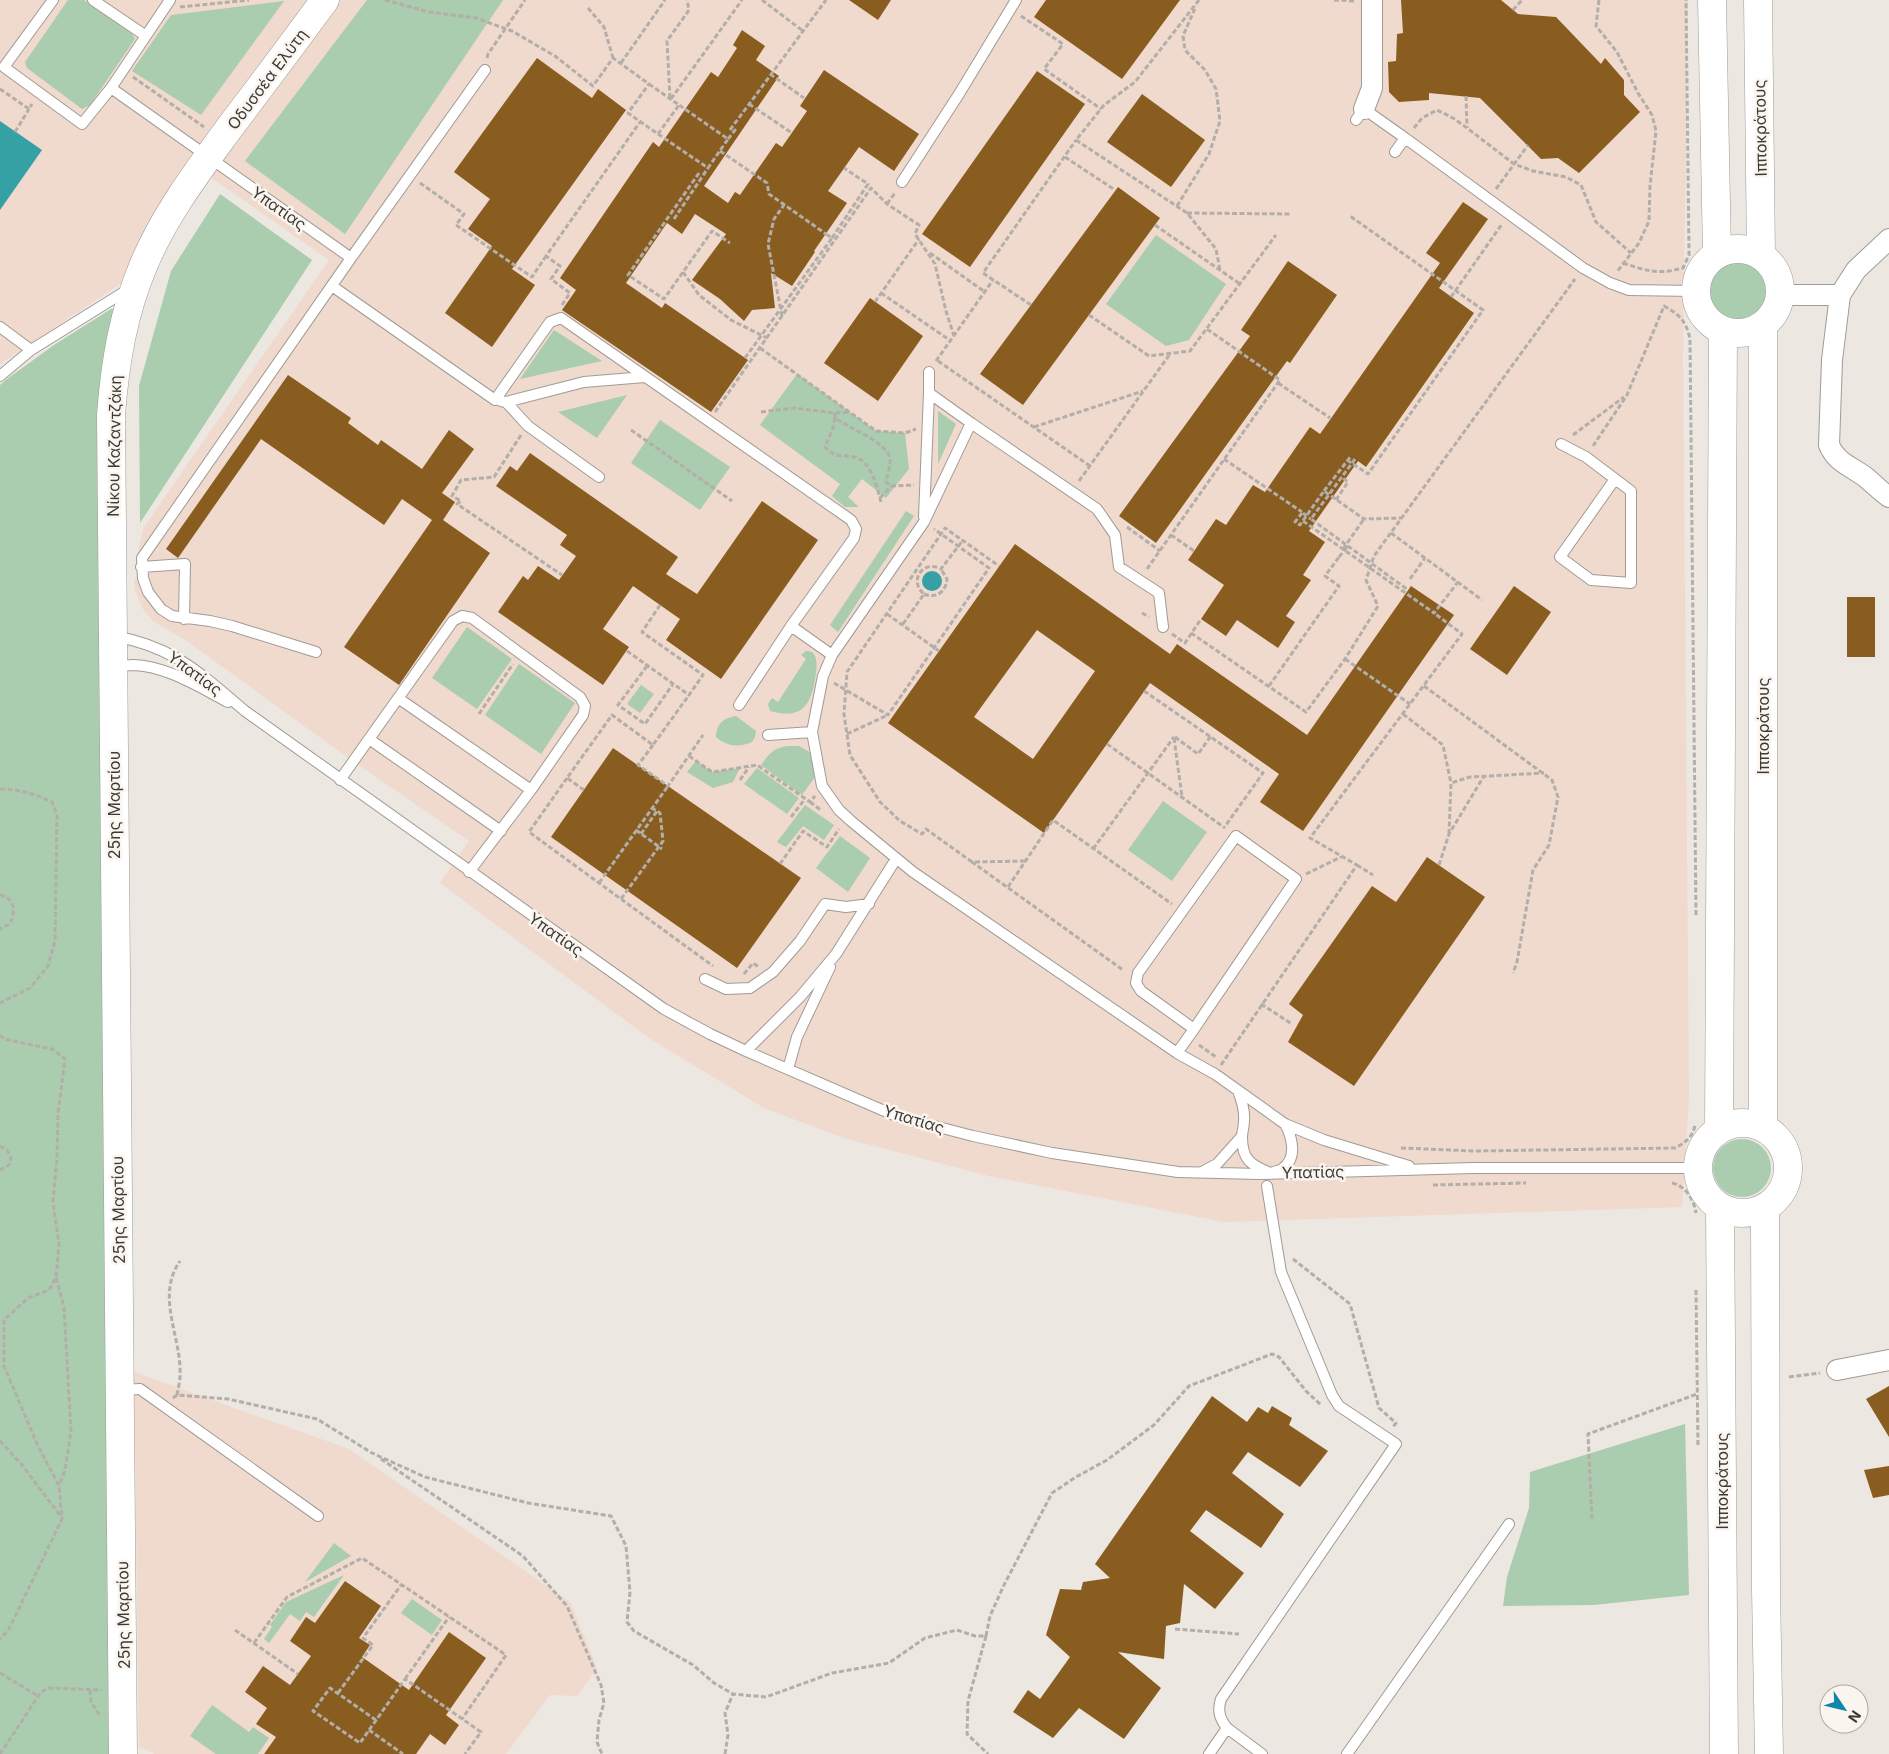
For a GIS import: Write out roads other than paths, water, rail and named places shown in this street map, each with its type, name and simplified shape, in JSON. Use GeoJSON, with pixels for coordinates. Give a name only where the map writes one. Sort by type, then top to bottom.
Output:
{"type":"FeatureCollection","features":[{"type":"Feature","properties":{"kind":"street","name":"Οδυσσέα Ελύτη"},"geometry":{"type":"LineString","coordinates":[[208,158],[325,0]]}},
{"type":"Feature","properties":{"kind":"street"},"geometry":{"type":"LineString","coordinates":[[1360,114],[1372,88],[1372,0]]}},
{"type":"Feature","properties":{"kind":"street"},"geometry":{"type":"LineString","coordinates":[[1712,0],[1717,254]]}},
{"type":"Feature","properties":{"kind":"street","name":"Ιπποκράτους"},"geometry":{"type":"LineString","coordinates":[[1758,0],[1761,256]]}},
{"type":"Feature","properties":{"kind":"street","name":"Νίκου Καζαντζάκη"},"geometry":{"type":"LineString","coordinates":[[113,667],[112,406],[120,338],[136,285],[161,228],[208,158]]}},
{"type":"Feature","properties":{"kind":"street"},"geometry":{"type":"LineString","coordinates":[[1889,239],[1856,270],[1840,295],[1832,360],[1829,445],[1833,455],[1842,463],[1863,476],[1889,497]]}},
{"type":"Feature","properties":{"kind":"street"},"geometry":{"type":"LineString","coordinates":[[1740,249],[1751,251],[1761,256],[1771,265],[1777,277],[1780,290],[1778,303],[1772,315],[1763,325],[1750,331],[1737,333],[1723,330],[1712,324],[1703,315],[1697,303],[1695,291],[1701,270],[1717,254],[1728,250],[1740,249]]}},
{"type":"Feature","properties":{"kind":"street"},"geometry":{"type":"LineString","coordinates":[[1779,295],[1840,295]]}},
{"type":"Feature","properties":{"kind":"street","name":"Ιπποκράτους"},"geometry":{"type":"LineString","coordinates":[[1763,325],[1763,1127]]}},
{"type":"Feature","properties":{"kind":"street"},"geometry":{"type":"LineString","coordinates":[[1707,1124],[1741,1123],[1763,1127],[1780,1142],[1785,1150],[1788,1161],[1787,1175],[1783,1190],[1775,1201],[1765,1209],[1748,1214],[1729,1212],[1708,1214],[1707,1196],[1701,1188],[1696,1168],[1707,1124],[1723,330]]}},
{"type":"Feature","properties":{"kind":"street","name":"25ης Μαρτίου"},"geometry":{"type":"LineString","coordinates":[[113,667],[124,1691],[123,1754]]}},
{"type":"Feature","properties":{"kind":"street"},"geometry":{"type":"LineString","coordinates":[[1765,1209],[1766,1590],[1769,1754]]}},
{"type":"Feature","properties":{"kind":"street","name":"Ιπποκράτους"},"geometry":{"type":"LineString","coordinates":[[1708,1214],[1724,1754]]}},
{"type":"Feature","properties":{"kind":"street"},"geometry":{"type":"LineString","coordinates":[[1838,1370],[1889,1360]]}},
{"type":"Feature","properties":{"kind":"lane"},"geometry":{"type":"LineString","coordinates":[[52,0],[4,67],[82,124],[123,70],[167,4]]}},
{"type":"Feature","properties":{"kind":"lane"},"geometry":{"type":"LineString","coordinates":[[94,0],[146,36]]}},
{"type":"Feature","properties":{"kind":"lane"},"geometry":{"type":"LineString","coordinates":[[902,182],[959,94],[1013,4]]}},
{"type":"Feature","properties":{"kind":"lane"},"geometry":{"type":"LineString","coordinates":[[316,652],[232,626],[210,621],[184,619],[164,612],[148,592],[142,578],[142,558],[351,258],[485,70]]}},
{"type":"Feature","properties":{"kind":"lane","name":"Υπατίας"},"geometry":{"type":"LineString","coordinates":[[110,88],[351,258]]}},
{"type":"Feature","properties":{"kind":"lane"},"geometry":{"type":"LineString","coordinates":[[1360,114],[1405,138],[1583,268],[1610,283],[1628,290],[1695,291]]}},
{"type":"Feature","properties":{"kind":"lane"},"geometry":{"type":"LineString","coordinates":[[1395,152],[1405,138]]}},
{"type":"Feature","properties":{"kind":"lane"},"geometry":{"type":"LineString","coordinates":[[0,376],[31,350],[136,285]]}},
{"type":"Feature","properties":{"kind":"lane"},"geometry":{"type":"LineString","coordinates":[[332,286],[495,400],[506,402],[584,382],[645,377]]}},
{"type":"Feature","properties":{"kind":"lane"},"geometry":{"type":"LineString","coordinates":[[495,400],[550,322],[561,318],[851,520],[856,529],[854,538],[791,626],[739,705]]}},
{"type":"Feature","properties":{"kind":"lane"},"geometry":{"type":"LineString","coordinates":[[0,327],[31,350]]}},
{"type":"Feature","properties":{"kind":"lane"},"geometry":{"type":"LineString","coordinates":[[924,522],[930,393],[929,372]]}},
{"type":"Feature","properties":{"kind":"lane"},"geometry":{"type":"LineString","coordinates":[[930,393],[1097,509],[1115,535],[1119,567],[1159,593],[1163,627]]}},
{"type":"Feature","properties":{"kind":"lane"},"geometry":{"type":"LineString","coordinates":[[506,402],[528,426],[599,477]]}},
{"type":"Feature","properties":{"kind":"lane"},"geometry":{"type":"LineString","coordinates":[[971,423],[924,522],[832,654],[823,676],[812,732],[822,786],[839,810],[896,859],[1176,1053],[1215,1074],[1285,1124],[1324,1140],[1420,1169]]}},
{"type":"Feature","properties":{"kind":"lane"},"geometry":{"type":"LineString","coordinates":[[1561,444],[1586,457],[1631,491],[1631,583],[1591,580],[1560,557],[1614,479]]}},
{"type":"Feature","properties":{"kind":"lane"},"geometry":{"type":"LineString","coordinates":[[141,567],[185,564],[184,619]]}},
{"type":"Feature","properties":{"kind":"lane"},"geometry":{"type":"LineString","coordinates":[[340,780],[453,621],[462,616],[472,618],[580,697],[585,706],[583,715],[531,790],[469,872]]}},
{"type":"Feature","properties":{"kind":"lane"},"geometry":{"type":"LineString","coordinates":[[791,626],[832,654]]}},
{"type":"Feature","properties":{"kind":"lane","name":"Υπατίας"},"geometry":{"type":"LineString","coordinates":[[112,635],[134,639],[164,650],[201,674],[244,711],[664,1009],[746,1051],[896,1116],[972,1136],[1052,1153],[1178,1172],[1270,1173],[1420,1169],[1696,1168]]}},
{"type":"Feature","properties":{"kind":"lane","name":"Υπατίας"},"geometry":{"type":"LineString","coordinates":[[113,667],[133,665],[170,674],[244,711]]}},
{"type":"Feature","properties":{"kind":"lane"},"geometry":{"type":"LineString","coordinates":[[398,698],[531,790]]}},
{"type":"Feature","properties":{"kind":"lane"},"geometry":{"type":"LineString","coordinates":[[768,735],[812,732]]}},
{"type":"Feature","properties":{"kind":"lane"},"geometry":{"type":"LineString","coordinates":[[369,739],[501,831]]}},
{"type":"Feature","properties":{"kind":"lane"},"geometry":{"type":"LineString","coordinates":[[1176,1053],[1191,1033],[1296,879],[1236,836],[1138,973],[1136,983],[1141,991],[1191,1033]]}},
{"type":"Feature","properties":{"kind":"lane"},"geometry":{"type":"LineString","coordinates":[[746,1051],[800,997],[836,954],[896,859]]}},
{"type":"Feature","properties":{"kind":"lane"},"geometry":{"type":"LineString","coordinates":[[705,979],[726,989],[750,988],[773,972],[800,941],[825,904],[846,907],[869,904]]}},
{"type":"Feature","properties":{"kind":"lane"},"geometry":{"type":"LineString","coordinates":[[788,1069],[797,1037],[836,954]]}},
{"type":"Feature","properties":{"kind":"lane"},"geometry":{"type":"LineString","coordinates":[[1238,1091],[1244,1107],[1242,1136],[1244,1154],[1249,1162],[1270,1173],[1282,1169],[1289,1161],[1293,1149],[1292,1138],[1285,1124]]}},
{"type":"Feature","properties":{"kind":"lane"},"geometry":{"type":"LineString","coordinates":[[1201,1172],[1217,1164],[1242,1136]]}},
{"type":"Feature","properties":{"kind":"lane"},"geometry":{"type":"LineString","coordinates":[[1262,1754],[1227,1728],[1221,1721],[1218,1709],[1220,1700],[1396,1444],[1338,1406],[1316,1361],[1282,1272],[1267,1186]]}},
{"type":"Feature","properties":{"kind":"lane"},"geometry":{"type":"LineString","coordinates":[[120,1390],[140,1390],[318,1516]]}},
{"type":"Feature","properties":{"kind":"lane"},"geometry":{"type":"LineString","coordinates":[[1347,1754],[1509,1524]]}},
{"type":"Feature","properties":{"kind":"lane"},"geometry":{"type":"LineString","coordinates":[[1209,1754],[1227,1728]]}},
{"type":"Feature","properties":{"kind":"water"},"geometry":{"type":"Polygon","coordinates":[[[0,121],[42,150],[0,210],[0,121]]]}},
{"type":"Feature","properties":{"kind":"water"},"geometry":{"type":"Polygon","coordinates":[[[932,571],[939,574],[942,581],[939,588],[932,591],[925,588],[922,581],[925,574],[932,571]]]}}]}
